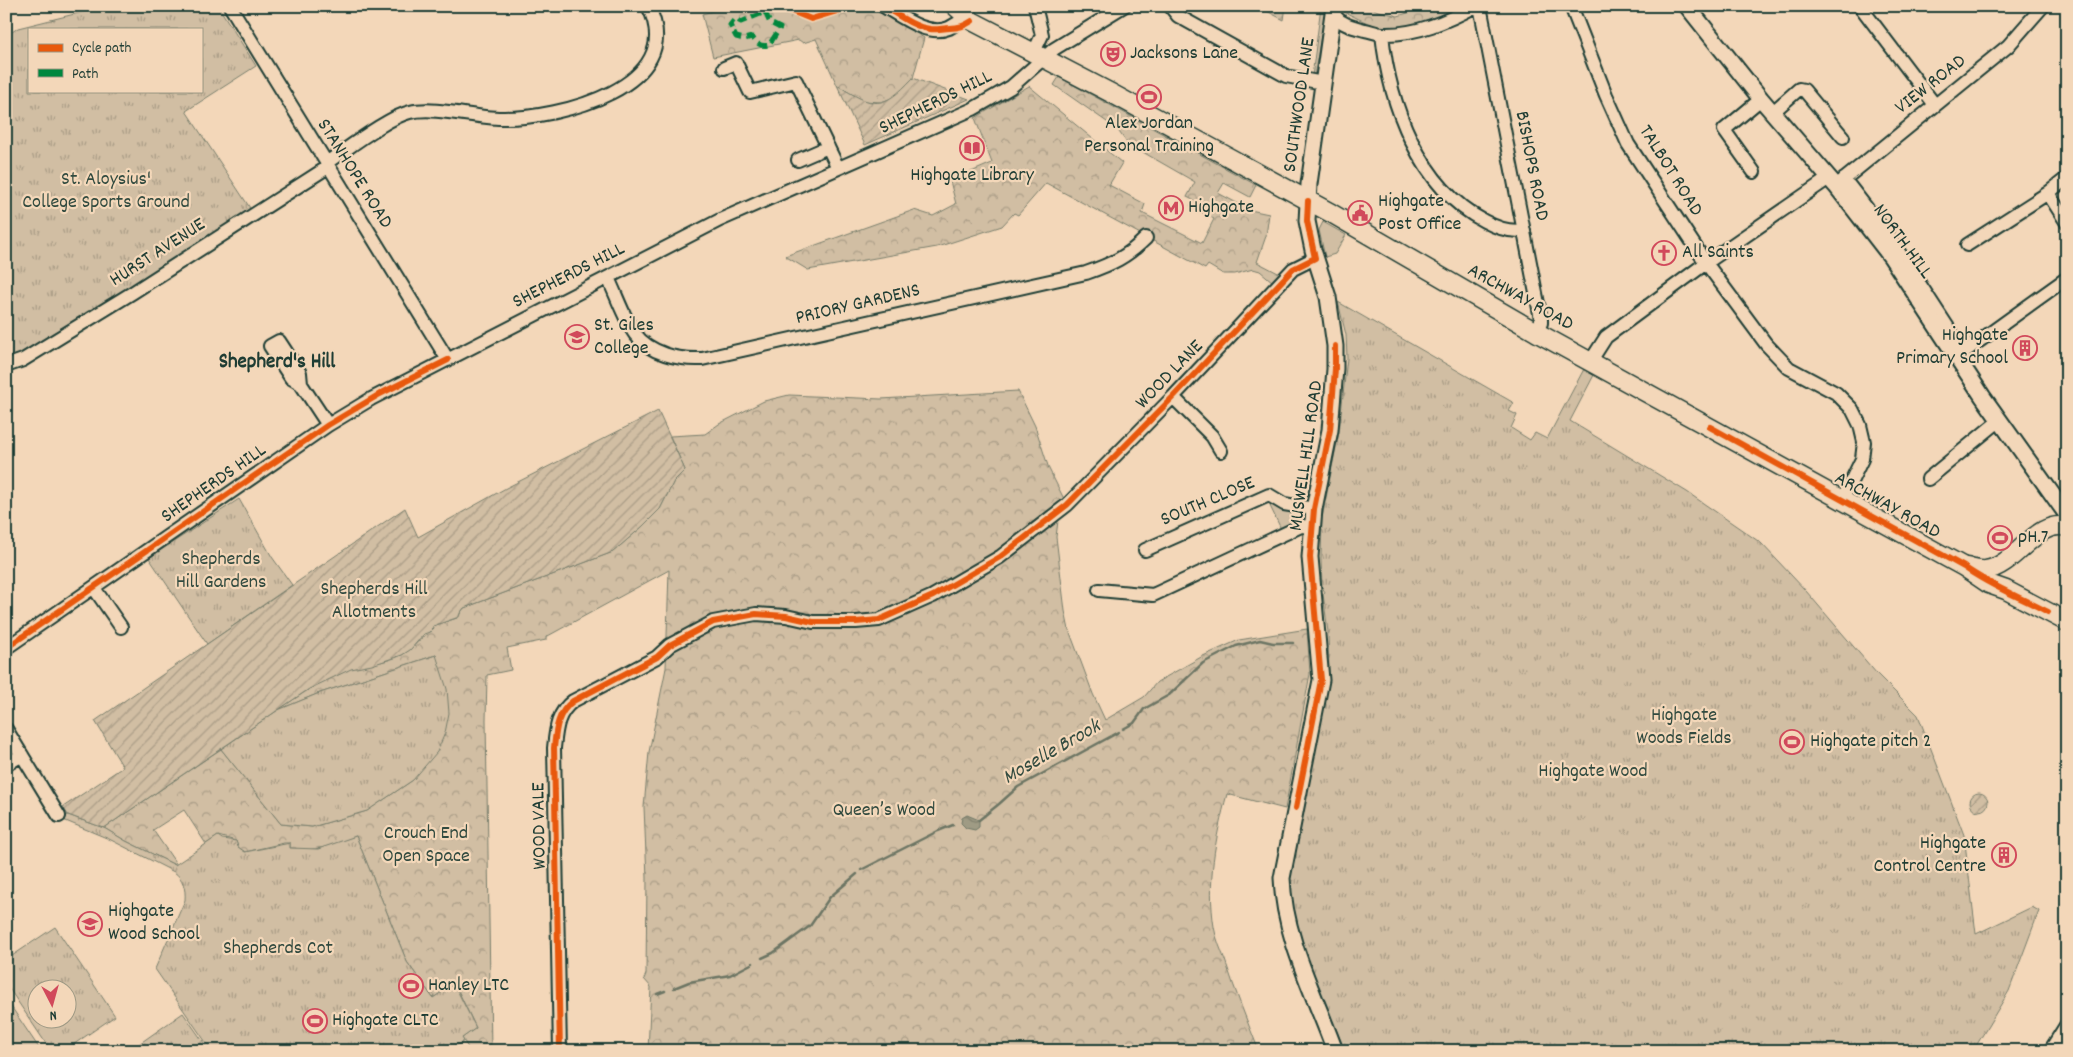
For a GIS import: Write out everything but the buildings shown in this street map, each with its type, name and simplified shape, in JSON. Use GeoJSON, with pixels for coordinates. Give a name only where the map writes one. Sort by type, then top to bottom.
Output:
{"type":"FeatureCollection","features":[{"type":"Feature","properties":{"kind":"highway","name":"ARCHWAY ROAD"},"geometry":{"type":"LineString","coordinates":[[960,12],[1308,202],[1536,332],[1964,567],[1990,584],[2006,590],[2067,622]]}},
{"type":"Feature","properties":{"kind":"highway"},"geometry":{"type":"LineString","coordinates":[[2059,514],[2058,525],[2067,527]]}},
{"type":"Feature","properties":{"kind":"highway"},"geometry":{"type":"LineString","coordinates":[[1964,567],[1988,570],[2005,563],[2059,514]]}},
{"type":"Feature","properties":{"kind":"highway"},"geometry":{"type":"LineString","coordinates":[[2005,563],[2002,577],[2006,590]]}},
{"type":"Feature","properties":{"kind":"main road","name":"NORTH HILL"},"geometry":{"type":"LineString","coordinates":[[1687,6],[1761,99],[1836,181],[1960,354],[2000,420],[2042,481],[2059,514]]}},
{"type":"Feature","properties":{"kind":"main road","name":"SOUTHWOOD LANE"},"geometry":{"type":"LineString","coordinates":[[1308,202],[1323,83],[1335,9]]}},
{"type":"Feature","properties":{"kind":"main road","name":"MUSWELL HILL ROAD"},"geometry":{"type":"LineString","coordinates":[[1308,202],[1307,221],[1328,297],[1334,336],[1335,369],[1330,430],[1314,509],[1310,557],[1321,680],[1282,878],[1283,900],[1300,961],[1335,1051]]}},
{"type":"Feature","properties":{"kind":"street","name":"STANHOPE ROAD"},"geometry":{"type":"LineString","coordinates":[[230,6],[448,360]]}},
{"type":"Feature","properties":{"kind":"street","name":"HURST AVENUE"},"geometry":{"type":"LineString","coordinates":[[6,366],[24,360],[132,293],[396,118],[411,112],[426,111],[502,118],[526,116],[575,107],[600,98],[624,86],[644,69],[651,60],[655,48],[655,26],[648,6]]}},
{"type":"Feature","properties":{"kind":"street"},"geometry":{"type":"LineString","coordinates":[[883,6],[917,26],[928,29],[950,28],[960,12]]}},
{"type":"Feature","properties":{"kind":"street"},"geometry":{"type":"LineString","coordinates":[[1035,6],[1042,35],[1040,56]]}},
{"type":"Feature","properties":{"kind":"street","name":"SHEPHERDS HILL"},"geometry":{"type":"LineString","coordinates":[[6,648],[328,425],[380,394],[720,220],[973,109],[1011,87],[1040,56],[1124,6]]}},
{"type":"Feature","properties":{"kind":"street"},"geometry":{"type":"LineString","coordinates":[[1170,6],[1178,16],[1286,76],[1323,83]]}},
{"type":"Feature","properties":{"kind":"street"},"geometry":{"type":"LineString","coordinates":[[1335,9],[1340,22],[1382,34],[1429,27],[1476,6]]}},
{"type":"Feature","properties":{"kind":"street","name":"BISHOPS ROAD"},"geometry":{"type":"LineString","coordinates":[[1480,6],[1541,319],[1536,332]]}},
{"type":"Feature","properties":{"kind":"street","name":"TALBOT ROAD"},"geometry":{"type":"LineString","coordinates":[[1571,6],[1606,95],[1628,144],[1706,262],[1766,344],[1789,368],[1836,393],[1852,409],[1860,425],[1864,442],[1862,459],[1842,500]]}},
{"type":"Feature","properties":{"kind":"street"},"geometry":{"type":"LineString","coordinates":[[1860,6],[1935,105]]}},
{"type":"Feature","properties":{"kind":"street","name":"VIEW ROAD"},"geometry":{"type":"LineString","coordinates":[[1590,362],[1606,337],[1706,262],[1836,181],[1935,105],[2008,46],[2043,6]]}},
{"type":"Feature","properties":{"kind":"street"},"geometry":{"type":"LineString","coordinates":[[1382,34],[1388,72],[1398,111],[1411,141],[1426,166],[1446,190],[1476,217],[1510,231],[1524,230]]}},
{"type":"Feature","properties":{"kind":"street"},"geometry":{"type":"LineString","coordinates":[[724,68],[736,63],[750,92],[796,81],[838,168]]}},
{"type":"Feature","properties":{"kind":"street"},"geometry":{"type":"LineString","coordinates":[[1773,112],[1799,89],[1804,90],[1843,137]]}},
{"type":"Feature","properties":{"kind":"street"},"geometry":{"type":"LineString","coordinates":[[1754,172],[1724,130],[1761,99]]}},
{"type":"Feature","properties":{"kind":"street"},"geometry":{"type":"LineString","coordinates":[[798,160],[828,147]]}},
{"type":"Feature","properties":{"kind":"street"},"geometry":{"type":"LineString","coordinates":[[1966,245],[2048,193],[2067,178]]}},
{"type":"Feature","properties":{"kind":"street"},"geometry":{"type":"LineString","coordinates":[[2048,193],[2067,223]]}},
{"type":"Feature","properties":{"kind":"street","name":"PRIORY GARDENS"},"geometry":{"type":"LineString","coordinates":[[608,278],[635,334],[644,342],[661,353],[676,358],[702,359],[1086,273],[1122,259],[1146,238]]}},
{"type":"Feature","properties":{"kind":"street","name":"WOOD LANE"},"geometry":{"type":"LineString","coordinates":[[657,657],[670,645],[713,622],[744,615],[786,616],[813,622],[879,620],[933,596],[1000,557],[1067,505],[1173,397],[1293,269],[1316,258]]}},
{"type":"Feature","properties":{"kind":"street"},"geometry":{"type":"LineString","coordinates":[[1960,354],[2067,278]]}},
{"type":"Feature","properties":{"kind":"street"},"geometry":{"type":"LineString","coordinates":[[301,384],[328,425]]}},
{"type":"Feature","properties":{"kind":"street"},"geometry":{"type":"LineString","coordinates":[[1173,397],[1212,436],[1221,452]]}},
{"type":"Feature","properties":{"kind":"street"},"geometry":{"type":"LineString","coordinates":[[1928,479],[2000,420]]}},
{"type":"Feature","properties":{"kind":"street","name":"SOUTH CLOSE"},"geometry":{"type":"LineString","coordinates":[[1145,550],[1269,495],[1284,504],[1314,509]]}},
{"type":"Feature","properties":{"kind":"street"},"geometry":{"type":"LineString","coordinates":[[1098,590],[1154,594],[1301,526],[1312,526]]}},
{"type":"Feature","properties":{"kind":"street"},"geometry":{"type":"LineString","coordinates":[[94,588],[121,627]]}},
{"type":"Feature","properties":{"kind":"street","name":"WOOD VALE"},"geometry":{"type":"LineString","coordinates":[[560,1051],[556,731],[561,712],[573,701],[657,657]]}},
{"type":"Feature","properties":{"kind":"street"},"geometry":{"type":"LineString","coordinates":[[6,729],[59,816]]}},
{"type":"Feature","properties":{"kind":"street"},"geometry":{"type":"LineString","coordinates":[[6,765],[22,754]]}},
{"type":"Feature","properties":{"kind":"street"},"geometry":{"type":"LineString","coordinates":[[2050,1051],[2067,1024]]}},
{"type":"Feature","properties":{"kind":"green space","name":"St. Aloysius' College Sports Ground"},"geometry":{"type":"Polygon","coordinates":[[[107,6],[218,6],[256,66],[186,111],[254,214],[6,366],[6,36],[18,28],[107,6]]]}},
{"type":"Feature","properties":{"kind":"green space"},"geometry":{"type":"Polygon","coordinates":[[[731,6],[807,6],[816,10],[818,6],[874,7],[924,38],[913,78],[895,97],[881,102],[863,101],[837,85],[816,39],[803,43],[799,40],[713,57],[702,14],[731,6]]]}},
{"type":"Feature","properties":{"kind":"green space"},"geometry":{"type":"Polygon","coordinates":[[[1257,6],[1286,6],[1284,20],[1257,6]]]}},
{"type":"Feature","properties":{"kind":"green space"},"geometry":{"type":"Polygon","coordinates":[[[1321,6],[1326,6],[1314,77],[1312,77],[1321,6]]]}},
{"type":"Feature","properties":{"kind":"green space"},"geometry":{"type":"Polygon","coordinates":[[[1341,6],[1368,6],[1378,11],[1398,16],[1430,6],[1462,6],[1424,22],[1384,27],[1368,23],[1344,12],[1341,6]]]}},
{"type":"Feature","properties":{"kind":"green space"},"geometry":{"type":"Polygon","coordinates":[[[1380,6],[1430,6],[1410,13],[1380,6]]]}},
{"type":"Feature","properties":{"kind":"green space"},"geometry":{"type":"Polygon","coordinates":[[[1059,77],[1256,185],[1250,197],[1224,183],[1218,193],[1250,210],[1269,214],[1266,236],[1257,262],[1280,274],[1273,282],[1260,271],[1253,269],[1235,274],[1223,274],[1208,265],[1205,269],[1046,183],[1018,215],[1014,213],[1002,226],[937,247],[808,270],[785,256],[914,210],[933,216],[956,204],[950,181],[992,163],[975,118],[1029,86],[1122,163],[1109,185],[1145,204],[1142,213],[1202,243],[1214,219],[1190,206],[1193,200],[1187,197],[1195,182],[1127,143],[1117,129],[1054,85],[1059,77]]]}},
{"type":"Feature","properties":{"kind":"green space"},"geometry":{"type":"Polygon","coordinates":[[[913,78],[969,99],[865,145],[837,85],[869,102],[877,102],[885,101],[893,96],[913,78]]]}},
{"type":"Feature","properties":{"kind":"green space"},"geometry":{"type":"Polygon","coordinates":[[[1323,222],[1346,235],[1335,254],[1325,257],[1319,230],[1323,222]]]}},
{"type":"Feature","properties":{"kind":"green space","name":"Highgate Wood"},"geometry":{"type":"Polygon","coordinates":[[[1338,302],[1514,403],[1509,411],[1517,415],[1511,428],[1530,440],[1535,433],[1547,439],[1584,369],[1594,375],[1570,421],[1687,492],[1761,543],[1806,591],[1877,674],[1918,715],[1964,835],[1976,934],[2032,907],[2039,911],[2009,991],[1973,1051],[1345,1051],[1292,923],[1287,877],[1329,675],[1328,632],[1323,594],[1325,592],[1322,587],[1321,559],[1322,518],[1339,432],[1347,358],[1346,335],[1338,302]]]}},
{"type":"Feature","properties":{"kind":"green space","name":"Queen’s Wood"},"geometry":{"type":"Polygon","coordinates":[[[1018,391],[1035,426],[1049,469],[1067,505],[1071,508],[1058,521],[1056,537],[1065,611],[1069,630],[1105,720],[1144,697],[1157,682],[1203,656],[1239,640],[1307,629],[1310,674],[1285,809],[1227,794],[1213,861],[1211,894],[1215,931],[1259,1051],[648,1051],[651,987],[644,979],[646,974],[647,878],[644,807],[649,752],[666,668],[669,570],[546,637],[546,640],[507,648],[511,670],[487,675],[491,1051],[470,1051],[462,1038],[476,1028],[455,984],[433,998],[407,962],[356,836],[316,849],[290,848],[290,843],[284,843],[245,852],[238,847],[236,841],[218,836],[206,844],[184,810],[153,830],[177,865],[175,865],[104,828],[221,749],[281,824],[312,827],[367,811],[413,780],[436,655],[317,694],[278,710],[313,687],[349,669],[389,660],[402,655],[432,631],[433,626],[457,618],[464,608],[613,552],[660,509],[674,481],[685,470],[670,436],[705,434],[719,424],[764,401],[789,395],[881,399],[1018,391]]]}},
{"type":"Feature","properties":{"kind":"green space","name":"Shepherds Hill Allotments"},"geometry":{"type":"Polygon","coordinates":[[[658,411],[685,470],[674,481],[660,509],[613,552],[464,608],[459,617],[433,626],[432,631],[424,634],[410,650],[402,655],[372,665],[351,669],[309,689],[104,828],[68,815],[63,807],[123,767],[95,721],[405,508],[418,537],[506,488],[658,411]]]}},
{"type":"Feature","properties":{"kind":"green space","name":"Shepherds Hill Gardens"},"geometry":{"type":"Polygon","coordinates":[[[239,499],[272,557],[292,585],[207,644],[149,558],[239,499]]]}},
{"type":"Feature","properties":{"kind":"green space"},"geometry":{"type":"Polygon","coordinates":[[[1272,503],[1293,514],[1303,514],[1301,522],[1282,531],[1270,506],[1272,503]]]}},
{"type":"Feature","properties":{"kind":"green space"},"geometry":{"type":"Polygon","coordinates":[[[436,655],[447,689],[449,713],[445,733],[437,752],[413,780],[367,811],[312,827],[281,824],[221,749],[278,710],[317,694],[436,655]]]}},
{"type":"Feature","properties":{"kind":"green space"},"geometry":{"type":"Polygon","coordinates":[[[1975,793],[1983,793],[1988,798],[1986,809],[1975,811],[1970,806],[1970,798],[1975,793]]]}},
{"type":"Feature","properties":{"kind":"green space","name":"Shepherds Cot"},"geometry":{"type":"Polygon","coordinates":[[[68,815],[104,828],[175,865],[218,836],[222,839],[236,841],[238,847],[245,852],[290,843],[290,848],[318,849],[356,836],[407,962],[433,998],[454,984],[476,1028],[462,1038],[464,1041],[449,1051],[212,1051],[155,969],[185,900],[182,881],[174,872],[109,839],[61,819],[68,815]]]}},
{"type":"Feature","properties":{"kind":"green space"},"geometry":{"type":"Polygon","coordinates":[[[55,927],[115,1016],[64,1051],[51,1051],[37,1030],[78,1030],[78,980],[28,980],[28,1017],[6,984],[6,960],[55,927]]]}},
{"type":"Feature","properties":{"kind":"green space"},"geometry":{"type":"Polygon","coordinates":[[[6,999],[41,1051],[6,1051],[6,999]]]}},
{"type":"Feature","properties":{"kind":"green space"},"geometry":{"type":"Polygon","coordinates":[[[183,1013],[209,1050],[129,1051],[183,1013]]]}},
{"type":"Feature","properties":{"kind":"water"},"geometry":{"type":"Polygon","coordinates":[[[967,815],[979,820],[979,827],[975,830],[966,828],[961,823],[962,818],[967,815]]]}},
{"type":"Feature","properties":{"kind":"waterway","name":"Moselle Brook"},"geometry":{"type":"LineString","coordinates":[[1123,729],[1134,723],[1144,709],[1169,695],[1203,663],[1236,646],[1260,640],[1273,643],[1293,643]]}},
{"type":"Feature","properties":{"kind":"waterway","name":"Moselle Brook"},"geometry":{"type":"LineString","coordinates":[[979,820],[1018,787],[1119,732]]}},
{"type":"Feature","properties":{"kind":"waterway","name":"Moselle Brook"},"geometry":{"type":"LineString","coordinates":[[861,870],[953,825]]}},
{"type":"Feature","properties":{"kind":"waterway","name":"Moselle Brook"},"geometry":{"type":"LineString","coordinates":[[762,958],[773,953],[810,926],[830,897],[857,874]]}},
{"type":"Feature","properties":{"kind":"waterway","name":"Moselle Brook"},"geometry":{"type":"LineString","coordinates":[[674,988],[689,982],[730,975],[753,963]]}},
{"type":"Feature","properties":{"kind":"waterway","name":"Moselle Brook"},"geometry":{"type":"LineString","coordinates":[[657,994],[665,991]]}},
{"type":"Feature","properties":{"kind":"marked path"},"geometry":{"type":"LineString","coordinates":[[765,12],[770,23],[780,28],[769,45],[759,44],[752,37],[744,39],[736,37],[730,25],[735,19],[741,22],[765,12],[770,6]]}},
{"type":"Feature","properties":{"kind":"cycle path"},"geometry":{"type":"LineString","coordinates":[[779,6],[811,19],[854,6]]}},
{"type":"Feature","properties":{"kind":"cycle path"},"geometry":{"type":"LineString","coordinates":[[883,6],[911,23],[924,28],[959,27],[972,21]]}},
{"type":"Feature","properties":{"kind":"cycle path"},"geometry":{"type":"LineString","coordinates":[[560,1051],[554,748],[558,722],[568,706],[573,701],[657,657],[670,645],[713,622],[756,614],[786,616],[813,622],[879,620],[933,596],[1000,557],[1067,505],[1173,397],[1293,269],[1315,258],[1307,221],[1308,201]]}},
{"type":"Feature","properties":{"kind":"cycle path"},"geometry":{"type":"LineString","coordinates":[[1296,808],[1321,680],[1310,557],[1314,509],[1330,430],[1335,346]]}},
{"type":"Feature","properties":{"kind":"cycle path"},"geometry":{"type":"LineString","coordinates":[[6,648],[328,425],[380,394],[448,360]]}},
{"type":"Feature","properties":{"kind":"cycle path"},"geometry":{"type":"LineString","coordinates":[[1710,427],[1964,567],[1984,580],[2048,612]]}},
{"type":"Feature","properties":{"kind":"place","name":"Jacksons Lane"},"geometry":{"type":"Point","coordinates":[1113,54]}},
{"type":"Feature","properties":{"kind":"place","name":"Alex Jordan Personal Training"},"geometry":{"type":"Point","coordinates":[1149,97]}},
{"type":"Feature","properties":{"kind":"place","name":"Highgate Library"},"geometry":{"type":"Point","coordinates":[972,148]}},
{"type":"Feature","properties":{"kind":"place","name":"Highgate"},"geometry":{"type":"Point","coordinates":[1171,208]}},
{"type":"Feature","properties":{"kind":"place","name":"Highgate Post Office"},"geometry":{"type":"Point","coordinates":[1360,213]}},
{"type":"Feature","properties":{"kind":"place","name":"All Saints"},"geometry":{"type":"Point","coordinates":[1664,253]}},
{"type":"Feature","properties":{"kind":"place","name":"St. Giles College"},"geometry":{"type":"Point","coordinates":[577,337]}},
{"type":"Feature","properties":{"kind":"place","name":"Highgate Primary School"},"geometry":{"type":"Point","coordinates":[2025,348]}},
{"type":"Feature","properties":{"kind":"place","name":"pH.7"},"geometry":{"type":"Point","coordinates":[2000,538]}},
{"type":"Feature","properties":{"kind":"place","name":"Highgate pitch 2"},"geometry":{"type":"Point","coordinates":[1792,742]}},
{"type":"Feature","properties":{"kind":"place","name":"Highgate Control Centre"},"geometry":{"type":"Point","coordinates":[2004,855]}},
{"type":"Feature","properties":{"kind":"place","name":"Highgate Wood School"},"geometry":{"type":"Point","coordinates":[90,924]}},
{"type":"Feature","properties":{"kind":"place","name":"Hanley LTC"},"geometry":{"type":"Point","coordinates":[411,986]}},
{"type":"Feature","properties":{"kind":"place","name":"Highgate CLTC"},"geometry":{"type":"Point","coordinates":[315,1021]}},
{"type":"Feature","properties":{"kind":"district","name":"Shepherd's Hill"},"geometry":{"type":"Point","coordinates":[277,363]}},
{"type":"Feature","properties":{"kind":"park label","name":"Highgate Woods Fields"},"geometry":{"type":"Point","coordinates":[1684,728]}},
{"type":"Feature","properties":{"kind":"park label","name":"Crouch End Open Space"},"geometry":{"type":"Point","coordinates":[426,846]}}]}
